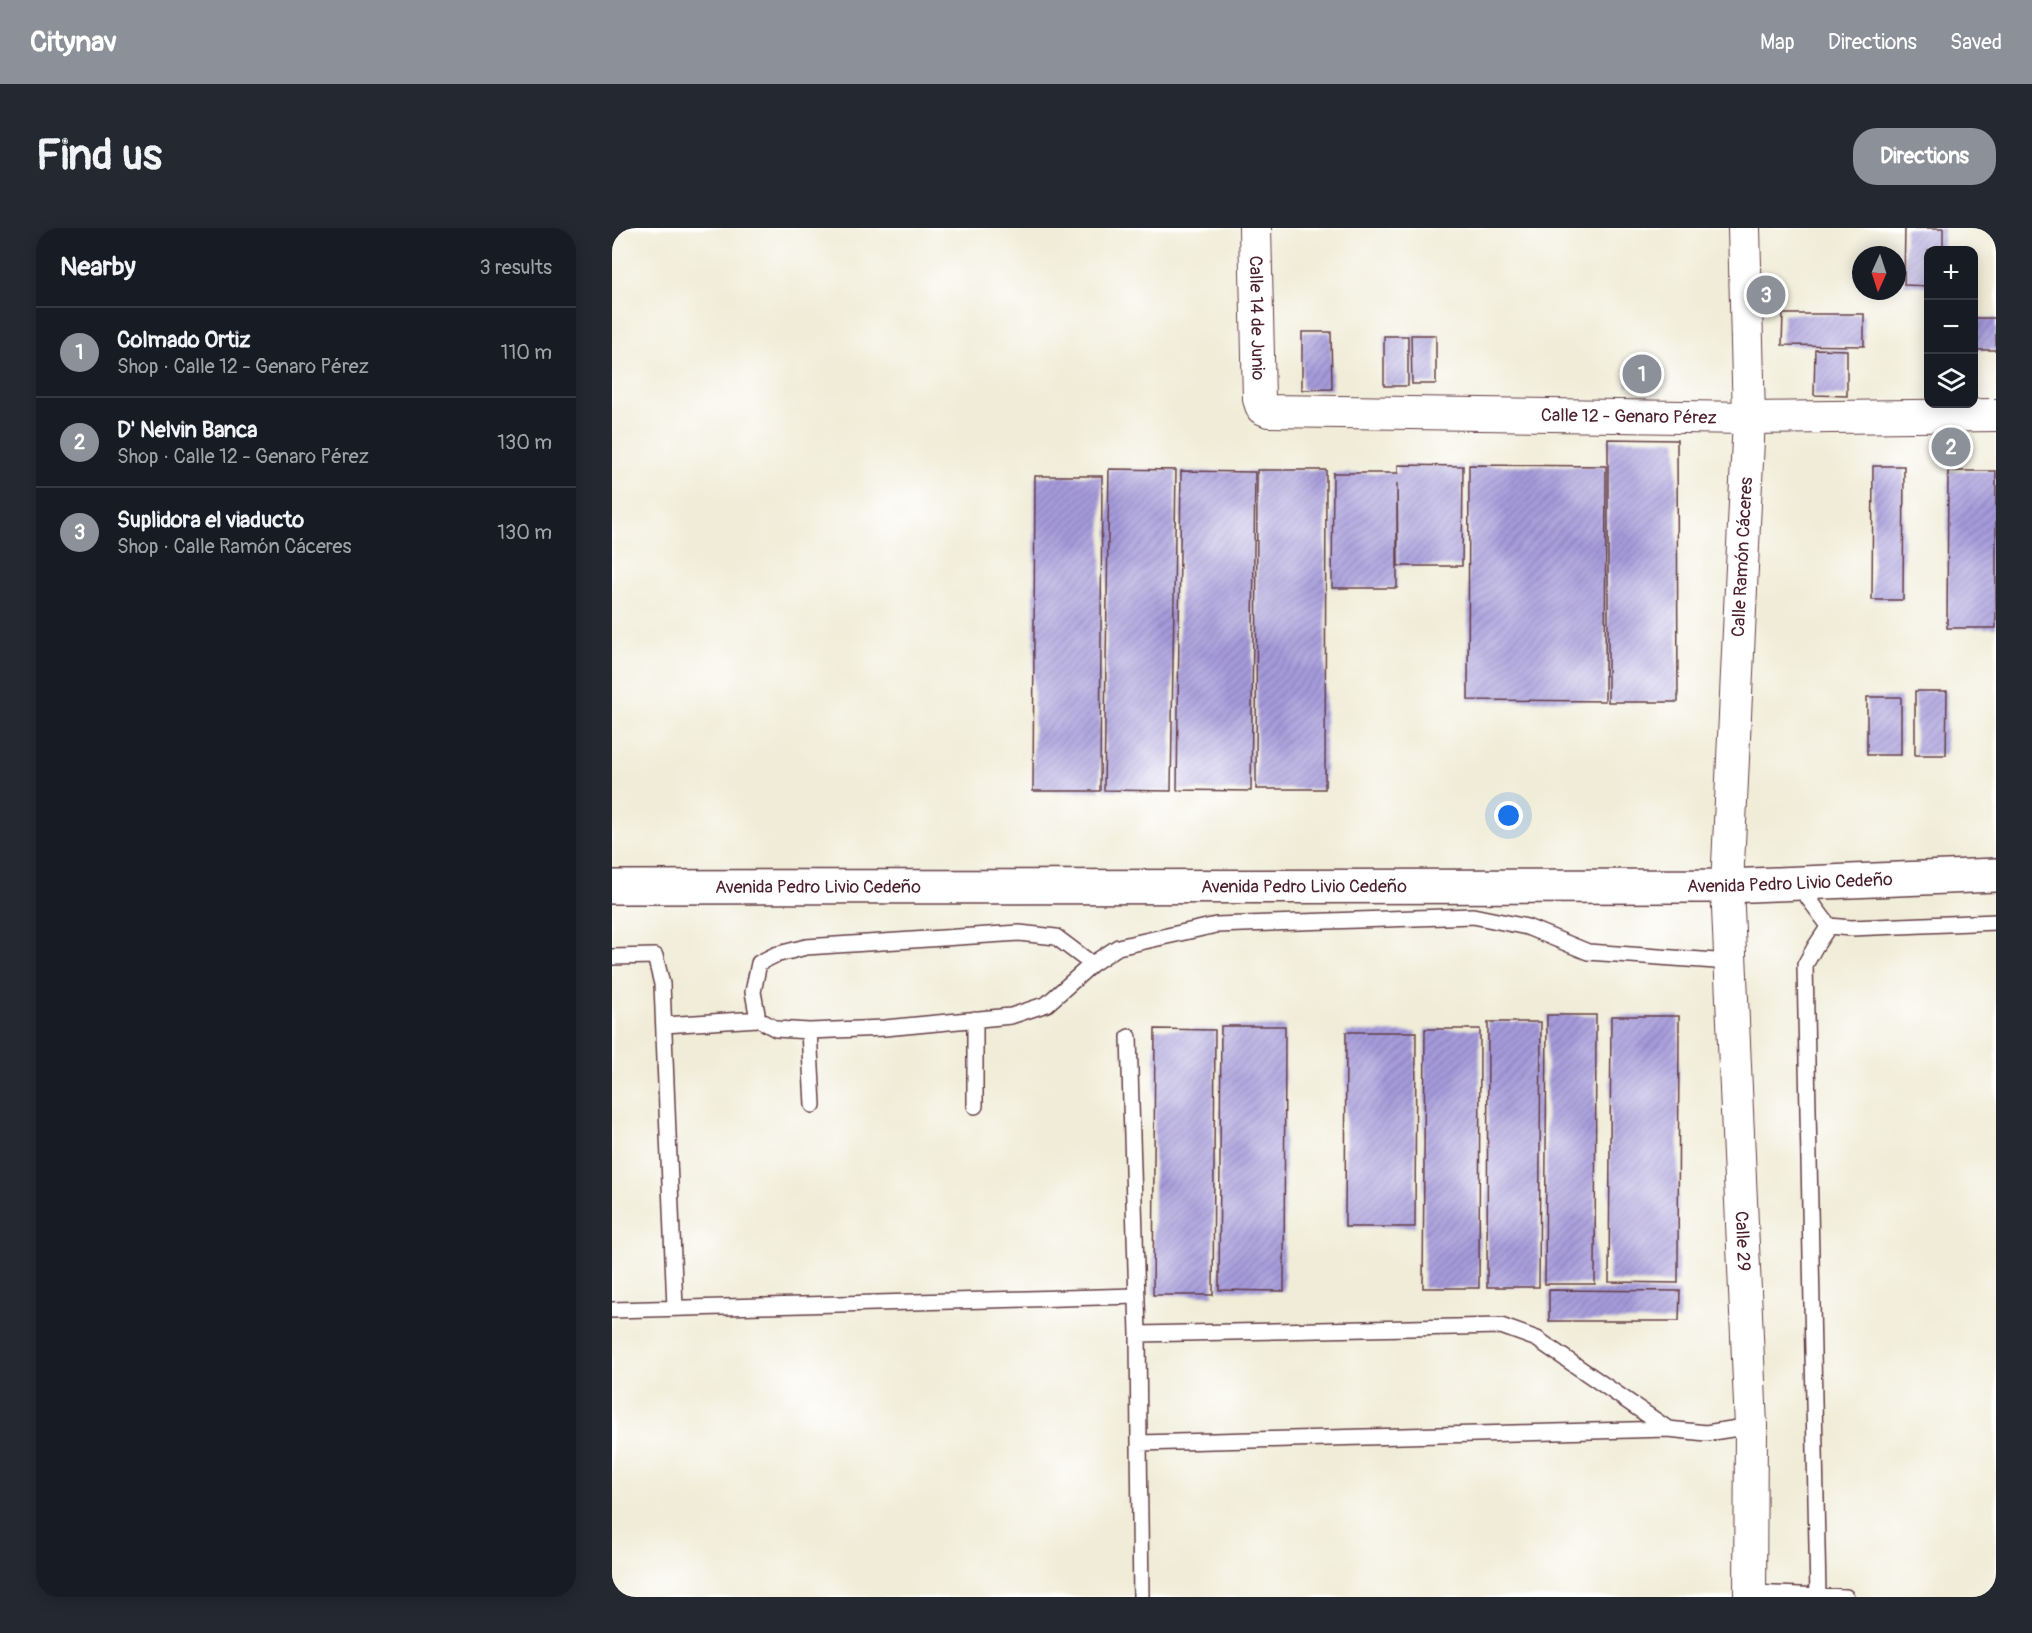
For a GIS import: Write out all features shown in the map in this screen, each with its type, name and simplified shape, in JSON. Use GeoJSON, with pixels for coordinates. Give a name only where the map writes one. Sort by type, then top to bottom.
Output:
{"type":"FeatureCollection","features":[{"type":"Feature","properties":{"kind":"main road","name":"Avenida Pedro Livio Cedeño"},"geometry":{"type":"LineString","coordinates":[[612,888],[1726,886],[1996,875]]}},
{"type":"Feature","properties":{"kind":"street","name":"Calle 14 de Junio"},"geometry":{"type":"LineString","coordinates":[[1255,228],[1259,399],[1262,408]]}},
{"type":"Feature","properties":{"kind":"street","name":"Calle Ramón Cáceres"},"geometry":{"type":"LineString","coordinates":[[1726,886],[1749,418],[1744,228]]}},
{"type":"Feature","properties":{"kind":"street","name":"Calle 12 - Genaro Pérez"},"geometry":{"type":"LineString","coordinates":[[1262,408],[1269,411],[1749,418],[1996,415]]}},
{"type":"Feature","properties":{"kind":"street","name":"Calle 29"},"geometry":{"type":"LineString","coordinates":[[1726,886],[1751,1426],[1750,1595]]}},
{"type":"Feature","properties":{"kind":"lane"},"geometry":{"type":"LineString","coordinates":[[1797,883],[1829,926],[1851,928],[1996,922]]}},
{"type":"Feature","properties":{"kind":"lane"},"geometry":{"type":"LineString","coordinates":[[664,1025],[758,1019],[776,1029],[809,1031],[885,1028],[1011,1016],[1047,1004],[1092,964],[1118,947],[1216,925],[1473,916],[1527,927],[1588,952],[1730,962]]}},
{"type":"Feature","properties":{"kind":"lane"},"geometry":{"type":"LineString","coordinates":[[1818,1595],[1805,965],[1829,926]]}},
{"type":"Feature","properties":{"kind":"lane"},"geometry":{"type":"LineString","coordinates":[[758,1019],[753,992],[759,963],[775,955],[806,947],[1019,933],[1056,937],[1092,964]]}},
{"type":"Feature","properties":{"kind":"lane"},"geometry":{"type":"LineString","coordinates":[[612,957],[655,956],[662,984],[675,1308]]}},
{"type":"Feature","properties":{"kind":"lane"},"geometry":{"type":"LineString","coordinates":[[975,1019],[975,1106]]}},
{"type":"Feature","properties":{"kind":"lane"},"geometry":{"type":"LineString","coordinates":[[809,1031],[813,1106]]}},
{"type":"Feature","properties":{"kind":"lane"},"geometry":{"type":"LineString","coordinates":[[1129,1036],[1138,1334],[1141,1597]]}},
{"type":"Feature","properties":{"kind":"lane"},"geometry":{"type":"LineString","coordinates":[[612,1310],[1136,1296]]}},
{"type":"Feature","properties":{"kind":"lane"},"geometry":{"type":"LineString","coordinates":[[1138,1334],[1502,1326],[1537,1339],[1668,1429]]}},
{"type":"Feature","properties":{"kind":"lane"},"geometry":{"type":"LineString","coordinates":[[1139,1443],[1668,1429],[1706,1433],[1751,1426]]}},
{"type":"Feature","properties":{"kind":"lane"},"geometry":{"type":"LineString","coordinates":[[1750,1595],[1846,1597]]}},
{"type":"Feature","properties":{"kind":"building"},"geometry":{"type":"Polygon","coordinates":[[[1905,228],[1943,228],[1943,246],[1924,246],[1924,286],[1906,285],[1905,228]]]}},
{"type":"Feature","properties":{"kind":"building"},"geometry":{"type":"Polygon","coordinates":[[[1783,314],[1864,314],[1864,346],[1782,345],[1783,314]]]}},
{"type":"Feature","properties":{"kind":"building"},"geometry":{"type":"Polygon","coordinates":[[[1978,318],[1996,318],[1996,350],[1978,350],[1978,318]]]}},
{"type":"Feature","properties":{"kind":"building"},"geometry":{"type":"Polygon","coordinates":[[[1302,332],[1331,332],[1332,389],[1302,390],[1302,332]]]}},
{"type":"Feature","properties":{"kind":"building"},"geometry":{"type":"Polygon","coordinates":[[[1411,335],[1436,335],[1436,384],[1412,384],[1411,335]]]}},
{"type":"Feature","properties":{"kind":"building"},"geometry":{"type":"Polygon","coordinates":[[[1384,336],[1408,336],[1408,386],[1384,386],[1384,336]]]}},
{"type":"Feature","properties":{"kind":"building"},"geometry":{"type":"Polygon","coordinates":[[[1815,349],[1847,350],[1847,396],[1814,395],[1815,349]]]}},
{"type":"Feature","properties":{"kind":"building"},"geometry":{"type":"Polygon","coordinates":[[[1657,362],[1657,386],[1627,386],[1627,363],[1657,362]]]}},
{"type":"Feature","properties":{"kind":"building"},"geometry":{"type":"Polygon","coordinates":[[[1608,439],[1677,440],[1678,702],[1608,702],[1608,439]]]}},
{"type":"Feature","properties":{"kind":"building"},"geometry":{"type":"Polygon","coordinates":[[[1945,442],[1956,442],[1956,452],[1946,453],[1945,442]]]}},
{"type":"Feature","properties":{"kind":"building"},"geometry":{"type":"Polygon","coordinates":[[[1398,465],[1463,466],[1462,566],[1398,566],[1397,483],[1397,588],[1332,588],[1333,473],[1398,473],[1398,465]]]}},
{"type":"Feature","properties":{"kind":"building"},"geometry":{"type":"Polygon","coordinates":[[[1469,465],[1606,466],[1605,701],[1468,700],[1469,465]]]}},
{"type":"Feature","properties":{"kind":"building"},"geometry":{"type":"Polygon","coordinates":[[[1873,466],[1904,466],[1903,600],[1872,600],[1873,466]]]}},
{"type":"Feature","properties":{"kind":"building"},"geometry":{"type":"Polygon","coordinates":[[[1109,469],[1176,470],[1171,791],[1104,790],[1109,469]]]}},
{"type":"Feature","properties":{"kind":"building"},"geometry":{"type":"Polygon","coordinates":[[[1257,470],[1326,470],[1325,789],[1256,789],[1257,470]]]}},
{"type":"Feature","properties":{"kind":"building"},"geometry":{"type":"Polygon","coordinates":[[[1181,471],[1255,472],[1251,791],[1177,790],[1181,471]]]}},
{"type":"Feature","properties":{"kind":"building"},"geometry":{"type":"Polygon","coordinates":[[[1948,471],[1996,471],[1996,628],[1947,628],[1948,471]]]}},
{"type":"Feature","properties":{"kind":"building"},"geometry":{"type":"Polygon","coordinates":[[[1035,476],[1102,476],[1100,791],[1033,791],[1035,476]]]}},
{"type":"Feature","properties":{"kind":"building"},"geometry":{"type":"Polygon","coordinates":[[[1915,691],[1947,691],[1946,755],[1915,755],[1915,691]]]}},
{"type":"Feature","properties":{"kind":"building"},"geometry":{"type":"Polygon","coordinates":[[[1867,697],[1901,697],[1901,755],[1867,755],[1867,697]]]}},
{"type":"Feature","properties":{"kind":"building"},"geometry":{"type":"Polygon","coordinates":[[[1547,1015],[1596,1015],[1595,1284],[1545,1284],[1547,1015]]]}},
{"type":"Feature","properties":{"kind":"building"},"geometry":{"type":"Polygon","coordinates":[[[1611,1016],[1679,1016],[1678,1283],[1609,1282],[1611,1016]]]}},
{"type":"Feature","properties":{"kind":"building"},"geometry":{"type":"Polygon","coordinates":[[[1488,1022],[1541,1022],[1539,1287],[1487,1287],[1488,1022]]]}},
{"type":"Feature","properties":{"kind":"building"},"geometry":{"type":"Polygon","coordinates":[[[1221,1026],[1285,1026],[1284,1291],[1219,1290],[1221,1026]]]}},
{"type":"Feature","properties":{"kind":"building"},"geometry":{"type":"Polygon","coordinates":[[[1155,1029],[1215,1030],[1213,1295],[1153,1295],[1155,1029]]]}},
{"type":"Feature","properties":{"kind":"building"},"geometry":{"type":"Polygon","coordinates":[[[1425,1029],[1480,1029],[1479,1288],[1423,1288],[1425,1029]]]}},
{"type":"Feature","properties":{"kind":"building"},"geometry":{"type":"Polygon","coordinates":[[[1346,1032],[1416,1032],[1415,1227],[1345,1227],[1346,1032]]]}},
{"type":"Feature","properties":{"kind":"building"},"geometry":{"type":"Polygon","coordinates":[[[1549,1290],[1680,1291],[1679,1321],[1549,1321],[1549,1290]]]}},
{"type":"Feature","properties":{"kind":"place","name":"Suplidora el viaducto"},"geometry":{"type":"Point","coordinates":[1766,295]}},
{"type":"Feature","properties":{"kind":"place","name":"Colmado Ortiz"},"geometry":{"type":"Point","coordinates":[1642,374]}},
{"type":"Feature","properties":{"kind":"place","name":"D' Nelvin Banca"},"geometry":{"type":"Point","coordinates":[1951,447]}}]}
